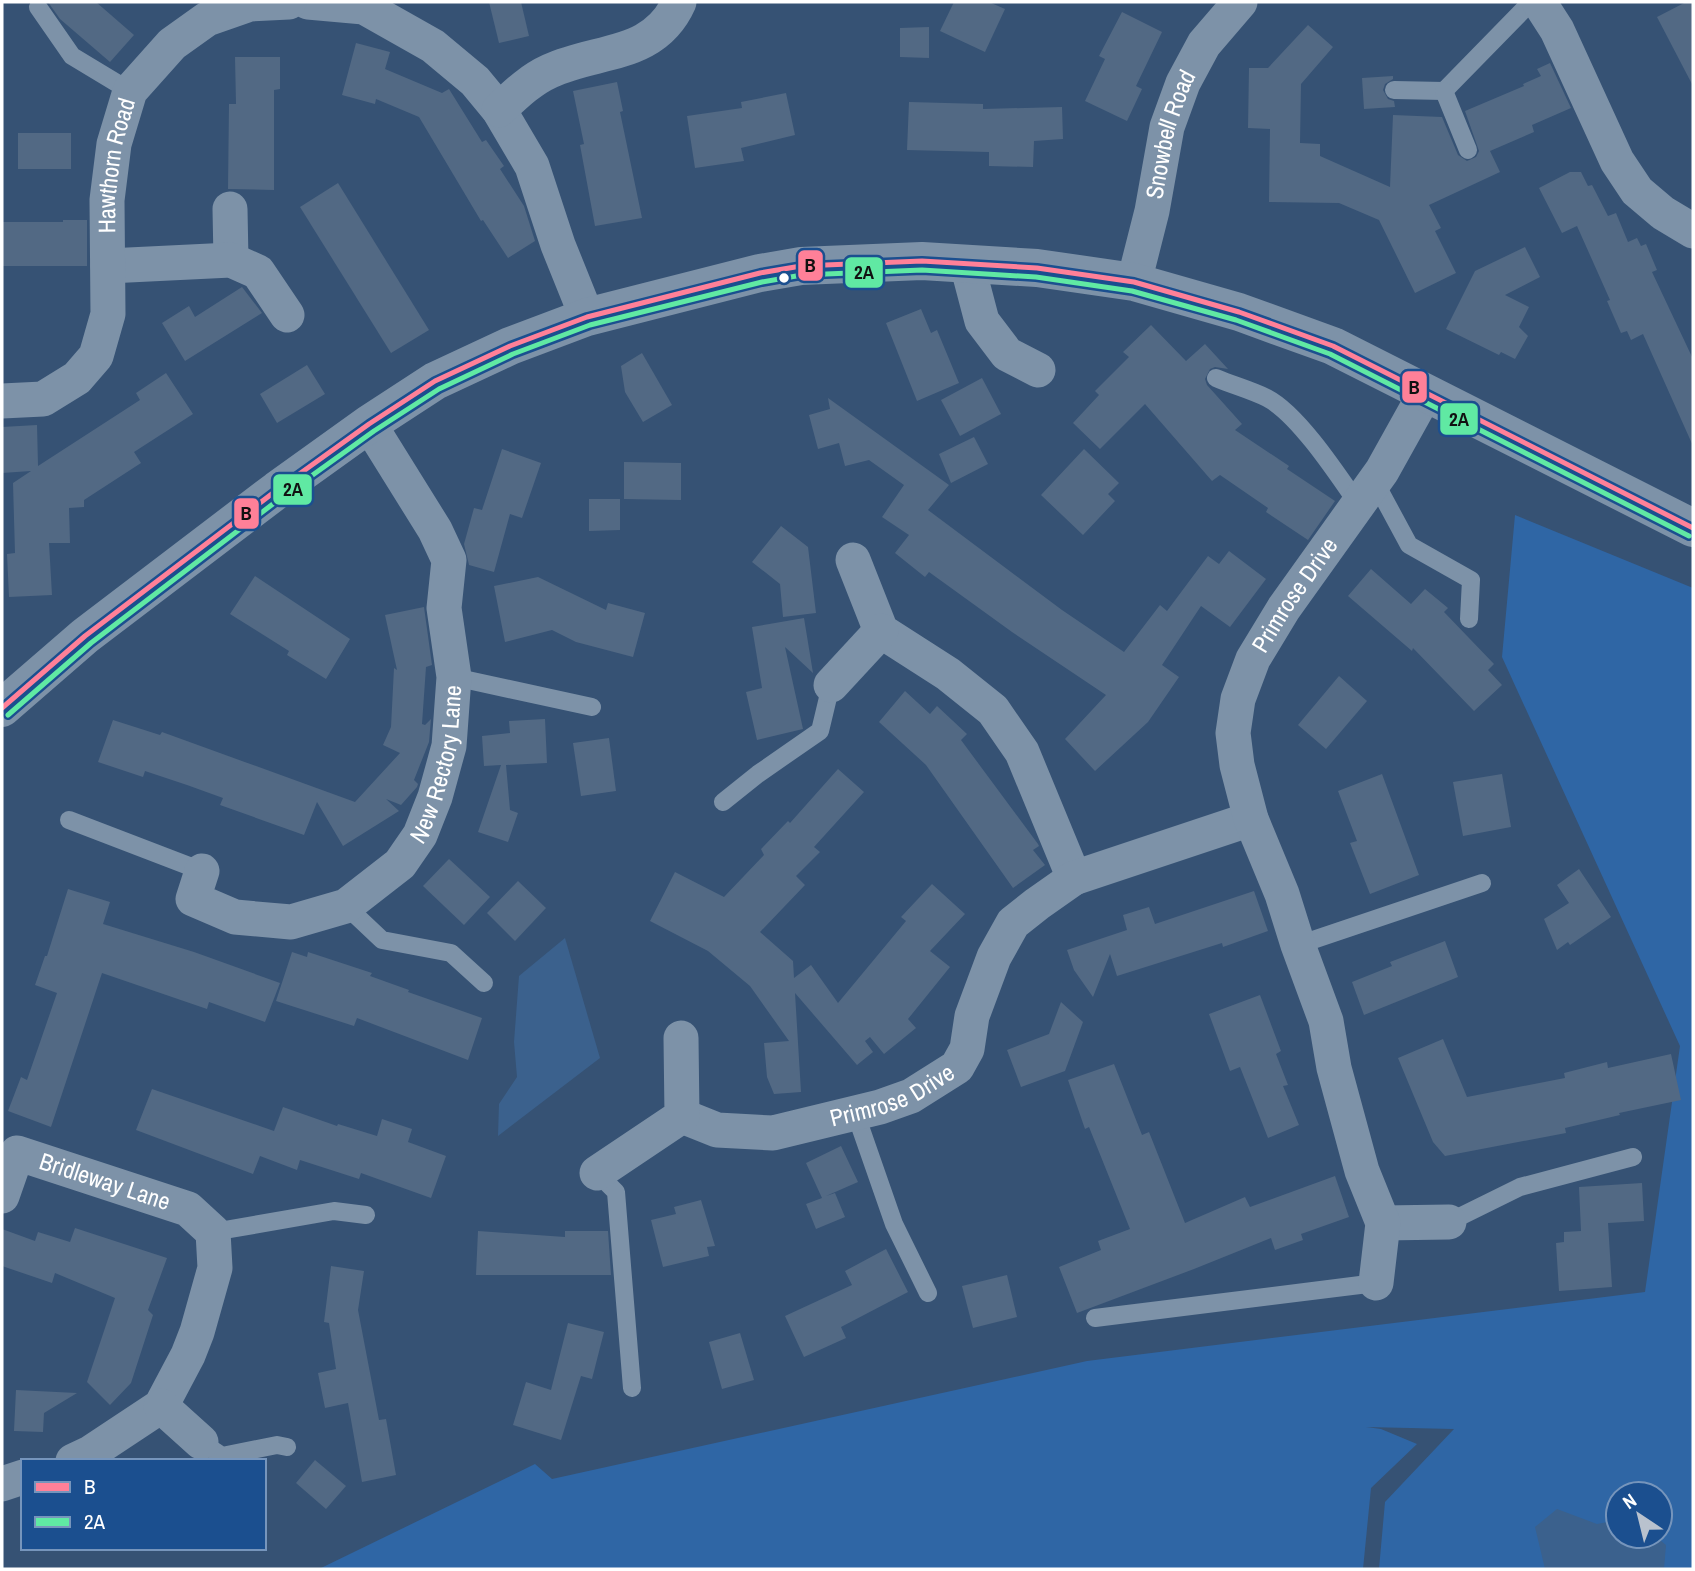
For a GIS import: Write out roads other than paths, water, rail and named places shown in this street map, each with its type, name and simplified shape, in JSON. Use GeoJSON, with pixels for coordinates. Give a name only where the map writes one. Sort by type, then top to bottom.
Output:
{"type":"FeatureCollection","features":[{"type":"Feature","properties":{"kind":"street","name":"Hawthorn Road"},"geometry":{"type":"LineString","coordinates":[[2,401],[43,399],[77,378],[96,356],[108,314],[107,200],[114,144],[130,91],[172,44],[207,19],[250,4],[289,2]]}},
{"type":"Feature","properties":{"kind":"street"},"geometry":{"type":"LineString","coordinates":[[309,2],[379,8],[433,46],[475,81],[499,110],[533,166],[558,245],[587,317]]}},
{"type":"Feature","properties":{"kind":"street"},"geometry":{"type":"LineString","coordinates":[[499,110],[529,83],[550,71],[620,52],[654,34],[674,13],[679,2]]}},
{"type":"Feature","properties":{"kind":"street","name":"Snowbell Road"},"geometry":{"type":"LineString","coordinates":[[1134,282],[1152,211],[1167,127],[1183,83],[1204,44],[1240,2]]}},
{"type":"Feature","properties":{"kind":"street"},"geometry":{"type":"LineString","coordinates":[[1539,2],[1557,30],[1617,161],[1637,191],[1662,213],[1693,231]]}},
{"type":"Feature","properties":{"kind":"street"},"geometry":{"type":"LineString","coordinates":[[230,209],[231,260],[258,272],[287,315]]}},
{"type":"Feature","properties":{"kind":"street","name":"Hawthorn Road"},"geometry":{"type":"LineString","coordinates":[[108,266],[231,260]]}},
{"type":"Feature","properties":{"kind":"street"},"geometry":{"type":"LineString","coordinates":[[2,708],[85,636],[277,490],[435,381],[510,346],[587,317],[760,273],[801,266],[922,261],[1037,268],[1134,282],[1239,312],[1333,346],[1693,528]]}},
{"type":"Feature","properties":{"kind":"street"},"geometry":{"type":"LineString","coordinates":[[967,264],[982,321],[1007,354],[1038,370]]}},
{"type":"Feature","properties":{"kind":"street","name":"Primrose Drive"},"geometry":{"type":"LineString","coordinates":[[1376,1283],[1383,1223],[1362,1171],[1334,1068],[1326,1021],[1282,894],[1251,819],[1237,765],[1233,733],[1238,699],[1253,659],[1284,608],[1366,493],[1426,392]]}},
{"type":"Feature","properties":{"kind":"street","name":"New Rectory Lane"},"geometry":{"type":"LineString","coordinates":[[202,871],[193,898],[235,917],[291,922],[346,906],[400,864],[420,835],[435,797],[449,746],[454,677],[444,608],[449,561],[435,530],[369,424]]}},
{"type":"Feature","properties":{"kind":"street"},"geometry":{"type":"LineString","coordinates":[[853,560],[881,631],[948,674],[993,710],[1023,752],[1074,878]]}},
{"type":"Feature","properties":{"kind":"street"},"geometry":{"type":"LineString","coordinates":[[831,685],[881,631]]}},
{"type":"Feature","properties":{"kind":"street","name":"Primrose Drive"},"geometry":{"type":"LineString","coordinates":[[682,1116],[717,1130],[773,1133],[880,1107],[911,1096],[957,1067],[967,1049],[972,1016],[994,957],[1013,923],[1074,878],[1251,819]]}},
{"type":"Feature","properties":{"kind":"street"},"geometry":{"type":"LineString","coordinates":[[597,1173],[682,1116],[681,1038]]}},
{"type":"Feature","properties":{"kind":"street","name":"Bridleway Lane"},"geometry":{"type":"LineString","coordinates":[[4,1184],[17,1153],[188,1209],[212,1232]]}},
{"type":"Feature","properties":{"kind":"street"},"geometry":{"type":"LineString","coordinates":[[1383,1223],[1449,1222]]}},
{"type":"Feature","properties":{"kind":"street"},"geometry":{"type":"LineString","coordinates":[[77,1459],[161,1406],[197,1332],[215,1268],[212,1232]]}},
{"type":"Feature","properties":{"kind":"street"},"geometry":{"type":"LineString","coordinates":[[161,1406],[201,1442]]}},
{"type":"Feature","properties":{"kind":"street"},"geometry":{"type":"LineString","coordinates":[[2,1483],[21,1478]]}},
{"type":"Feature","properties":{"kind":"lane"},"geometry":{"type":"LineString","coordinates":[[1394,90],[1444,91],[1531,2]]}},
{"type":"Feature","properties":{"kind":"lane"},"geometry":{"type":"LineString","coordinates":[[38,7],[72,56],[130,91]]}},
{"type":"Feature","properties":{"kind":"lane"},"geometry":{"type":"LineString","coordinates":[[1444,91],[1468,150]]}},
{"type":"Feature","properties":{"kind":"lane"},"geometry":{"type":"LineString","coordinates":[[1216,379],[1268,398],[1290,417],[1326,458],[1366,493],[1409,545],[1471,580],[1469,619]]}},
{"type":"Feature","properties":{"kind":"lane"},"geometry":{"type":"LineString","coordinates":[[454,677],[592,707]]}},
{"type":"Feature","properties":{"kind":"lane"},"geometry":{"type":"LineString","coordinates":[[723,802],[820,731],[831,685]]}},
{"type":"Feature","properties":{"kind":"lane"},"geometry":{"type":"LineString","coordinates":[[69,820],[202,871]]}},
{"type":"Feature","properties":{"kind":"lane"},"geometry":{"type":"LineString","coordinates":[[1298,945],[1482,883]]}},
{"type":"Feature","properties":{"kind":"lane"},"geometry":{"type":"LineString","coordinates":[[346,906],[382,940],[451,953],[484,984]]}},
{"type":"Feature","properties":{"kind":"lane"},"geometry":{"type":"LineString","coordinates":[[855,1112],[894,1224],[928,1293]]}},
{"type":"Feature","properties":{"kind":"lane"},"geometry":{"type":"LineString","coordinates":[[1449,1222],[1520,1186],[1633,1157]]}},
{"type":"Feature","properties":{"kind":"lane"},"geometry":{"type":"LineString","coordinates":[[597,1173],[615,1192],[632,1388]]}},
{"type":"Feature","properties":{"kind":"lane"},"geometry":{"type":"LineString","coordinates":[[212,1232],[334,1211],[366,1215]]}},
{"type":"Feature","properties":{"kind":"lane"},"geometry":{"type":"LineString","coordinates":[[1095,1318],[1376,1283]]}},
{"type":"Feature","properties":{"kind":"lane"},"geometry":{"type":"LineString","coordinates":[[201,1442],[222,1456],[277,1445],[287,1447]]}}]}
